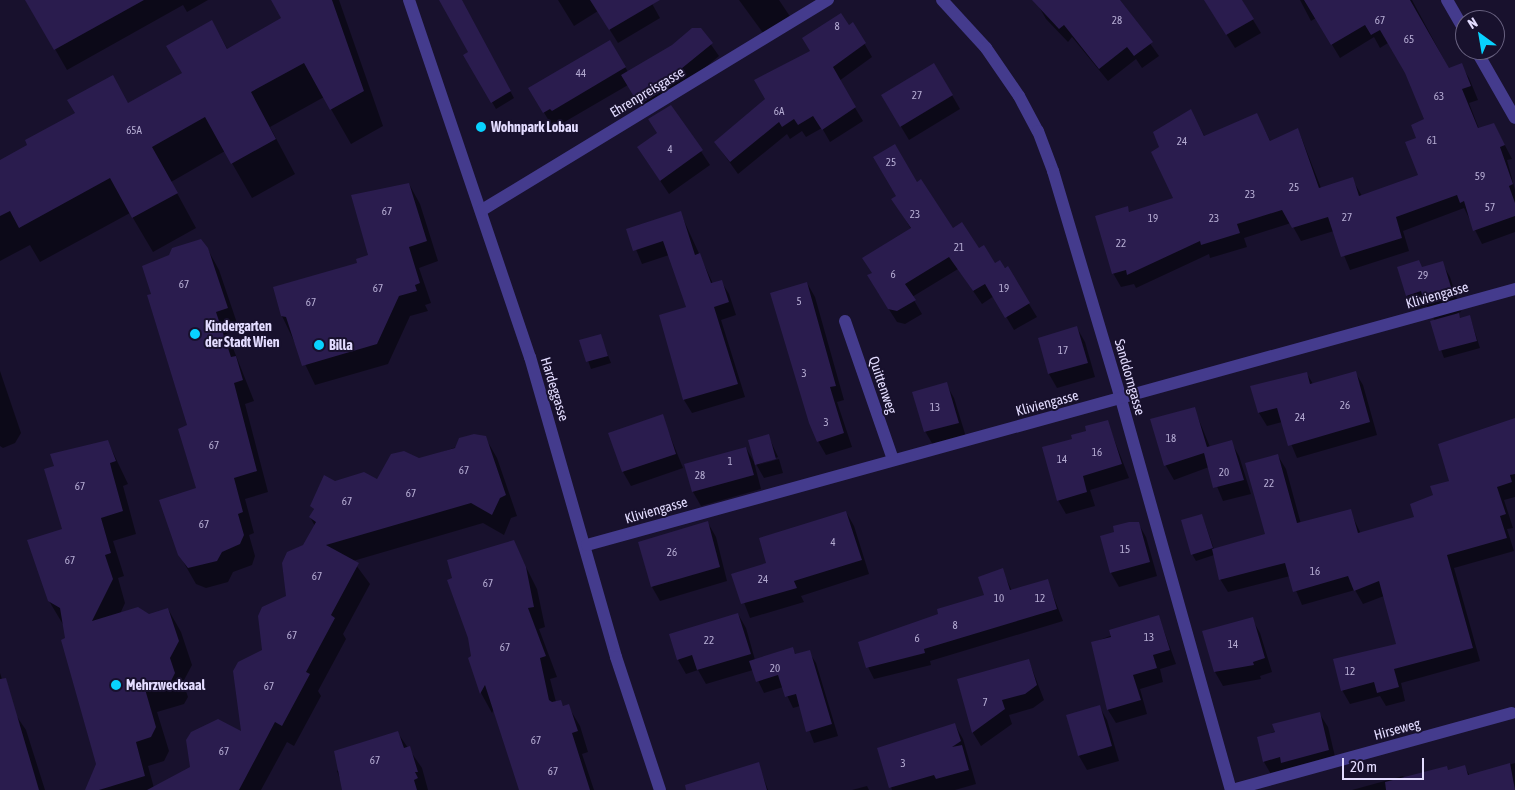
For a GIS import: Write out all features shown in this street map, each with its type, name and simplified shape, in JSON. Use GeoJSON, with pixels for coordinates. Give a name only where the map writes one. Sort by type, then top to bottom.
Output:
{"type":"FeatureCollection","features":[{"type":"Feature","properties":{"kind":"street","name":"Hardeggasse"},"geometry":{"type":"LineString","coordinates":[[409,0],[482,210],[587,545],[616,657],[660,790]]}},
{"type":"Feature","properties":{"kind":"street","name":"Ehrenpreisgasse"},"geometry":{"type":"LineString","coordinates":[[482,210],[828,0]]}},
{"type":"Feature","properties":{"kind":"street","name":"Sanddorngasse"},"geometry":{"type":"LineString","coordinates":[[942,0],[986,48],[1038,131],[1053,171],[1121,399],[1232,790]]}},
{"type":"Feature","properties":{"kind":"street"},"geometry":{"type":"LineString","coordinates":[[1447,0],[1455,14]]}},
{"type":"Feature","properties":{"kind":"street"},"geometry":{"type":"LineString","coordinates":[[1482,60],[1515,118]]}},
{"type":"Feature","properties":{"kind":"street","name":"Kliviengasse"},"geometry":{"type":"LineString","coordinates":[[587,545],[1515,289]]}},
{"type":"Feature","properties":{"kind":"street","name":"Quittenweg"},"geometry":{"type":"LineString","coordinates":[[845,321],[893,460]]}},
{"type":"Feature","properties":{"kind":"street","name":"Hirseweg"},"geometry":{"type":"LineString","coordinates":[[1232,790],[1512,714]]}},
{"type":"Feature","properties":{"kind":"building"},"geometry":{"type":"Polygon","coordinates":[[[25,0],[144,0],[54,50],[25,0]]]}},
{"type":"Feature","properties":{"kind":"building"},"geometry":{"type":"Polygon","coordinates":[[[271,0],[332,0],[364,91],[330,110],[304,63],[251,92],[276,139],[231,164],[205,117],[152,147],[178,193],[132,218],[110,178],[19,228],[10,211],[0,216],[0,160],[27,145],[25,140],[75,113],[67,100],[113,75],[128,103],[182,73],[166,46],[212,20],[227,49],[281,18],[271,0]]]}},
{"type":"Feature","properties":{"kind":"building"},"geometry":{"type":"Polygon","coordinates":[[[439,0],[462,0],[511,91],[491,103],[463,55],[468,52],[439,0]]]}},
{"type":"Feature","properties":{"kind":"building"},"geometry":{"type":"Polygon","coordinates":[[[590,0],[660,0],[609,30],[590,0]]]}},
{"type":"Feature","properties":{"kind":"building"},"geometry":{"type":"Polygon","coordinates":[[[1032,0],[1120,0],[1153,42],[1134,56],[1127,47],[1099,69],[1064,25],[1059,29],[1032,0]]]}},
{"type":"Feature","properties":{"kind":"building"},"geometry":{"type":"Polygon","coordinates":[[[1204,0],[1242,0],[1254,19],[1226,35],[1204,0]]]}},
{"type":"Feature","properties":{"kind":"building"},"geometry":{"type":"Polygon","coordinates":[[[1304,0],[1410,0],[1449,68],[1462,63],[1471,86],[1462,89],[1478,128],[1494,123],[1505,145],[1500,147],[1513,184],[1509,186],[1515,203],[1515,216],[1473,231],[1464,201],[1460,203],[1457,195],[1396,217],[1402,238],[1341,257],[1328,217],[1292,228],[1282,210],[1237,224],[1240,233],[1201,245],[1200,241],[1127,275],[1126,270],[1112,274],[1095,216],[1128,206],[1129,212],[1173,198],[1151,152],[1159,147],[1153,132],[1191,109],[1204,136],[1257,113],[1270,141],[1298,128],[1319,188],[1353,177],[1359,196],[1418,175],[1405,142],[1416,138],[1411,125],[1424,119],[1405,73],[1380,30],[1371,35],[1365,25],[1331,45],[1304,0]]]}},
{"type":"Feature","properties":{"kind":"building"},"geometry":{"type":"Polygon","coordinates":[[[841,13],[849,25],[853,22],[866,43],[833,67],[856,107],[822,130],[813,116],[798,125],[794,119],[782,127],[779,122],[730,162],[714,142],[765,99],[754,80],[810,51],[802,38],[841,13]]]}},
{"type":"Feature","properties":{"kind":"building"},"geometry":{"type":"Polygon","coordinates":[[[692,28],[701,28],[713,43],[676,73],[677,76],[659,87],[662,91],[639,105],[621,75],[672,45],[692,28]]]}},
{"type":"Feature","properties":{"kind":"building"},"geometry":{"type":"Polygon","coordinates":[[[610,40],[626,67],[552,111],[550,109],[543,113],[528,88],[610,40]]]}},
{"type":"Feature","properties":{"kind":"building"},"geometry":{"type":"Polygon","coordinates":[[[934,63],[953,95],[900,127],[881,95],[934,63]]]}},
{"type":"Feature","properties":{"kind":"building"},"geometry":{"type":"Polygon","coordinates":[[[671,105],[703,150],[660,181],[637,147],[657,133],[648,119],[671,105]]]}},
{"type":"Feature","properties":{"kind":"building"},"geometry":{"type":"Polygon","coordinates":[[[895,144],[917,182],[921,179],[953,228],[962,222],[979,248],[984,245],[995,263],[1000,260],[1005,268],[1008,266],[1030,303],[1005,318],[985,284],[973,291],[949,257],[905,284],[916,300],[897,311],[888,309],[867,275],[872,273],[862,258],[911,228],[891,199],[896,196],[873,157],[895,144]]]}},
{"type":"Feature","properties":{"kind":"building"},"geometry":{"type":"Polygon","coordinates":[[[409,183],[427,241],[409,247],[420,283],[415,285],[417,291],[399,296],[377,344],[302,366],[286,317],[281,316],[273,287],[357,263],[356,259],[368,255],[351,195],[409,183]]]}},
{"type":"Feature","properties":{"kind":"building"},"geometry":{"type":"Polygon","coordinates":[[[681,211],[695,255],[700,253],[711,283],[722,280],[729,302],[714,307],[738,384],[683,400],[659,315],[686,307],[663,241],[633,251],[626,229],[681,211]]]}},
{"type":"Feature","properties":{"kind":"building"},"geometry":{"type":"Polygon","coordinates":[[[201,239],[208,248],[228,308],[216,312],[231,357],[236,356],[243,380],[234,383],[257,471],[234,478],[243,512],[238,514],[244,535],[240,544],[222,552],[217,561],[188,568],[178,555],[159,500],[196,488],[178,429],[187,425],[147,295],[151,294],[142,266],[169,255],[172,248],[201,239]]]}},
{"type":"Feature","properties":{"kind":"building"},"geometry":{"type":"Polygon","coordinates":[[[1419,260],[1422,267],[1443,261],[1454,297],[1425,305],[1421,291],[1406,296],[1397,267],[1419,260]]]}},
{"type":"Feature","properties":{"kind":"building"},"geometry":{"type":"Polygon","coordinates":[[[807,282],[836,386],[830,387],[844,433],[817,442],[809,423],[770,293],[807,282]]]}},
{"type":"Feature","properties":{"kind":"building"},"geometry":{"type":"Polygon","coordinates":[[[1459,313],[1460,318],[1470,315],[1477,341],[1439,351],[1430,321],[1459,313]]]}},
{"type":"Feature","properties":{"kind":"building"},"geometry":{"type":"Polygon","coordinates":[[[1077,326],[1088,363],[1048,374],[1038,338],[1077,326]]]}},
{"type":"Feature","properties":{"kind":"building"},"geometry":{"type":"Polygon","coordinates":[[[601,334],[608,356],[586,362],[579,340],[601,334]]]}},
{"type":"Feature","properties":{"kind":"building"},"geometry":{"type":"Polygon","coordinates":[[[1356,371],[1370,422],[1288,446],[1277,408],[1258,413],[1250,386],[1307,372],[1310,384],[1356,371]]]}},
{"type":"Feature","properties":{"kind":"building"},"geometry":{"type":"Polygon","coordinates":[[[947,382],[959,423],[924,432],[912,392],[947,382]]]}},
{"type":"Feature","properties":{"kind":"building"},"geometry":{"type":"Polygon","coordinates":[[[1195,407],[1207,447],[1232,440],[1244,480],[1213,488],[1204,453],[1164,466],[1150,419],[1195,407]]]}},
{"type":"Feature","properties":{"kind":"building"},"geometry":{"type":"Polygon","coordinates":[[[663,414],[676,454],[622,472],[608,433],[663,414]]]}},
{"type":"Feature","properties":{"kind":"building"},"geometry":{"type":"Polygon","coordinates":[[[1515,418],[1515,474],[1510,475],[1512,482],[1497,487],[1506,514],[1500,516],[1507,538],[1447,555],[1473,648],[1394,669],[1399,687],[1377,693],[1374,682],[1341,691],[1333,659],[1396,644],[1379,581],[1354,591],[1348,576],[1293,592],[1285,563],[1219,580],[1212,549],[1265,534],[1245,463],[1278,454],[1297,523],[1351,509],[1358,533],[1414,517],[1410,504],[1433,495],[1430,486],[1449,481],[1438,444],[1515,418]]]}},
{"type":"Feature","properties":{"kind":"building"},"geometry":{"type":"Polygon","coordinates":[[[1108,420],[1122,464],[1083,476],[1087,492],[1057,501],[1042,447],[1072,439],[1071,435],[1086,431],[1085,426],[1108,420]]]}},
{"type":"Feature","properties":{"kind":"building"},"geometry":{"type":"Polygon","coordinates":[[[474,434],[486,436],[506,495],[500,498],[492,515],[471,503],[326,545],[359,563],[331,615],[335,618],[306,672],[310,674],[282,726],[275,722],[239,790],[147,790],[190,767],[186,740],[191,732],[218,719],[241,731],[233,671],[238,662],[262,650],[258,616],[262,607],[286,596],[282,563],[287,552],[303,545],[316,522],[309,517],[314,509],[310,506],[324,475],[335,481],[364,472],[377,479],[391,454],[404,451],[419,458],[455,448],[459,438],[474,434]]]}},
{"type":"Feature","properties":{"kind":"building"},"geometry":{"type":"Polygon","coordinates":[[[769,434],[776,459],[755,465],[748,440],[769,434]]]}},
{"type":"Feature","properties":{"kind":"building"},"geometry":{"type":"Polygon","coordinates":[[[108,440],[116,461],[110,463],[123,511],[101,518],[111,553],[105,555],[113,579],[92,621],[138,607],[149,614],[168,608],[179,641],[170,658],[175,673],[171,681],[145,689],[156,727],[151,737],[136,742],[145,776],[99,790],[85,790],[96,764],[61,640],[65,638],[60,608],[48,601],[27,540],[62,529],[44,469],[54,466],[50,454],[108,440]]]}},
{"type":"Feature","properties":{"kind":"building"},"geometry":{"type":"Polygon","coordinates":[[[746,447],[754,475],[692,492],[684,464],[746,447]]]}},
{"type":"Feature","properties":{"kind":"building"},"geometry":{"type":"Polygon","coordinates":[[[846,511],[862,560],[794,581],[797,588],[741,604],[731,574],[766,563],[759,538],[846,511]]]}},
{"type":"Feature","properties":{"kind":"building"},"geometry":{"type":"Polygon","coordinates":[[[1202,514],[1213,548],[1191,555],[1181,520],[1202,514]]]}},
{"type":"Feature","properties":{"kind":"building"},"geometry":{"type":"Polygon","coordinates":[[[708,521],[720,567],[651,587],[638,542],[708,521]]]}},
{"type":"Feature","properties":{"kind":"building"},"geometry":{"type":"Polygon","coordinates":[[[1129,522],[1139,522],[1150,562],[1110,573],[1100,536],[1114,532],[1113,526],[1129,522]]]}},
{"type":"Feature","properties":{"kind":"building"},"geometry":{"type":"Polygon","coordinates":[[[514,540],[526,567],[534,607],[528,608],[546,656],[540,658],[549,700],[552,702],[561,700],[563,706],[569,704],[578,731],[572,733],[590,790],[519,790],[485,685],[480,694],[468,658],[471,656],[468,638],[447,580],[452,578],[447,560],[514,540]]]}},
{"type":"Feature","properties":{"kind":"building"},"geometry":{"type":"Polygon","coordinates":[[[1003,568],[1010,590],[1048,579],[1057,609],[924,649],[925,653],[866,668],[858,642],[938,614],[937,609],[984,595],[978,577],[1003,568]]]}},
{"type":"Feature","properties":{"kind":"building"},"geometry":{"type":"Polygon","coordinates":[[[738,613],[751,654],[697,670],[692,655],[677,660],[669,634],[738,613]]]}},
{"type":"Feature","properties":{"kind":"building"},"geometry":{"type":"Polygon","coordinates":[[[1159,615],[1170,650],[1153,655],[1157,668],[1133,675],[1141,700],[1107,710],[1091,642],[1111,637],[1109,630],[1159,615]]]}},
{"type":"Feature","properties":{"kind":"building"},"geometry":{"type":"Polygon","coordinates":[[[1253,617],[1265,658],[1253,662],[1254,665],[1214,672],[1202,631],[1253,617]]]}},
{"type":"Feature","properties":{"kind":"building"},"geometry":{"type":"Polygon","coordinates":[[[793,647],[795,654],[810,650],[832,724],[806,732],[796,694],[785,697],[778,675],[756,682],[749,661],[793,647]]]}},
{"type":"Feature","properties":{"kind":"building"},"geometry":{"type":"Polygon","coordinates":[[[1029,659],[1037,685],[1025,694],[1002,700],[1005,709],[972,733],[957,679],[1029,659]]]}},
{"type":"Feature","properties":{"kind":"building"},"geometry":{"type":"Polygon","coordinates":[[[6,678],[39,790],[0,790],[0,679],[6,678]]]}},
{"type":"Feature","properties":{"kind":"building"},"geometry":{"type":"Polygon","coordinates":[[[1100,705],[1112,746],[1078,756],[1066,715],[1100,705]]]}},
{"type":"Feature","properties":{"kind":"building"},"geometry":{"type":"Polygon","coordinates":[[[1320,712],[1329,750],[1281,763],[1280,757],[1263,762],[1257,737],[1275,732],[1272,724],[1320,712]]]}},
{"type":"Feature","properties":{"kind":"building"},"geometry":{"type":"Polygon","coordinates":[[[955,723],[961,741],[952,747],[962,745],[969,770],[936,779],[934,775],[889,788],[877,748],[955,723]]]}},
{"type":"Feature","properties":{"kind":"building"},"geometry":{"type":"Polygon","coordinates":[[[398,731],[404,748],[410,746],[418,772],[415,772],[418,778],[414,780],[417,790],[342,790],[334,751],[398,731]]]}},
{"type":"Feature","properties":{"kind":"building"},"geometry":{"type":"Polygon","coordinates":[[[759,762],[767,790],[686,790],[685,785],[759,762]]]}},
{"type":"Feature","properties":{"kind":"building"},"geometry":{"type":"Polygon","coordinates":[[[1510,763],[1515,790],[1386,790],[1385,782],[1447,766],[1448,770],[1465,765],[1468,775],[1510,763]]]}},
{"type":"Feature","properties":{"kind":"place","name":"Wohnpark Lobau"},"geometry":{"type":"Point","coordinates":[481,127]}},
{"type":"Feature","properties":{"kind":"place","name":"Kindergarten der Stadt Wien"},"geometry":{"type":"Point","coordinates":[195,334]}},
{"type":"Feature","properties":{"kind":"place","name":"Billa"},"geometry":{"type":"Point","coordinates":[319,345]}},
{"type":"Feature","properties":{"kind":"place","name":"Mehrzwecksaal"},"geometry":{"type":"Point","coordinates":[116,685]}}]}
